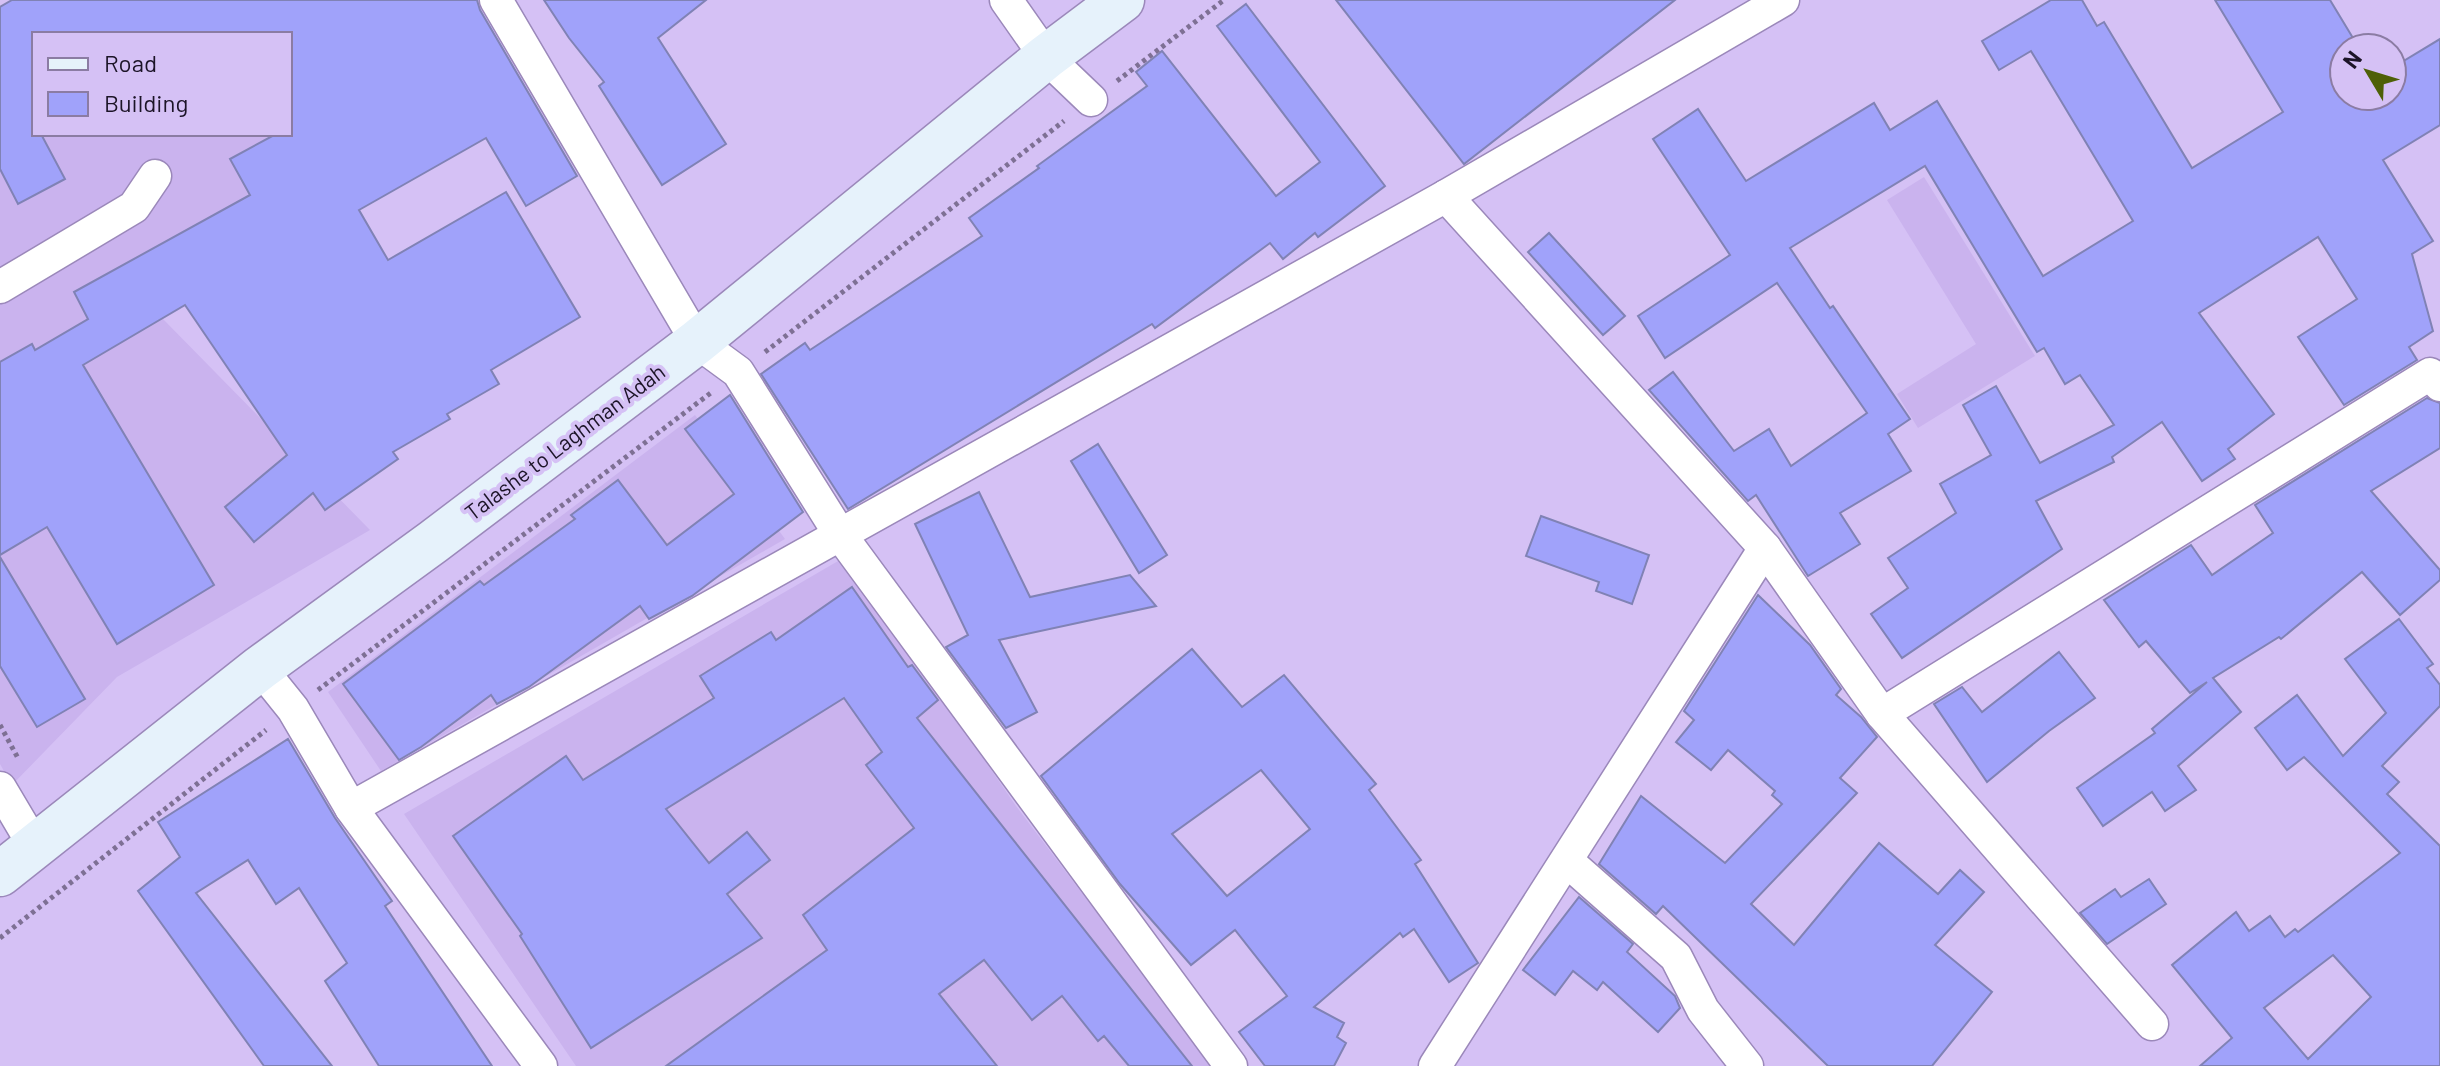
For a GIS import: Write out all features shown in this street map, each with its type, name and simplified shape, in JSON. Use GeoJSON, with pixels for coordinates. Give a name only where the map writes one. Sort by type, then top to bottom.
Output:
{"type":"FeatureCollection","features":[{"type":"Feature","properties":{"kind":"main road","name":"Talashe to Laghman Adah"},"geometry":{"type":"LineString","coordinates":[[0,874],[260,668],[433,542],[697,342],[1046,57],[1122,0]]}},
{"type":"Feature","properties":{"kind":"street"},"geometry":{"type":"LineString","coordinates":[[496,0],[697,342],[738,372],[839,533],[1231,1066]]}},
{"type":"Feature","properties":{"kind":"street"},"geometry":{"type":"LineString","coordinates":[[1006,0],[1046,57],[1091,100]]}},
{"type":"Feature","properties":{"kind":"street"},"geometry":{"type":"LineString","coordinates":[[351,808],[1446,196],[1783,0]]}},
{"type":"Feature","properties":{"kind":"street"},"geometry":{"type":"LineString","coordinates":[[0,287],[134,207],[155,176]]}},
{"type":"Feature","properties":{"kind":"street"},"geometry":{"type":"LineString","coordinates":[[1446,196],[1765,548],[1882,714],[2152,1024]]}},
{"type":"Feature","properties":{"kind":"street"},"geometry":{"type":"LineString","coordinates":[[1882,714],[2430,374],[2440,385]]}},
{"type":"Feature","properties":{"kind":"street"},"geometry":{"type":"LineString","coordinates":[[1435,1066],[1765,548]]}},
{"type":"Feature","properties":{"kind":"street"},"geometry":{"type":"LineString","coordinates":[[260,668],[293,709],[351,808],[541,1066]]}},
{"type":"Feature","properties":{"kind":"street"},"geometry":{"type":"LineString","coordinates":[[0,788],[35,847]]}},
{"type":"Feature","properties":{"kind":"street"},"geometry":{"type":"LineString","coordinates":[[1567,861],[1676,957],[1703,1010],[1747,1066]]}},
{"type":"Feature","properties":{"kind":"path"},"geometry":{"type":"LineString","coordinates":[[0,938],[293,709],[1224,0]]}},
{"type":"Feature","properties":{"kind":"shaded area"},"geometry":{"type":"Polygon","coordinates":[[[0,120],[32,133],[32,136],[267,136],[319,229],[163,319],[370,530],[117,677],[12,785],[0,764],[0,120]]]}},
{"type":"Feature","properties":{"kind":"shaded area"},"geometry":{"type":"Polygon","coordinates":[[[1924,177],[2035,356],[1918,428],[1897,394],[1976,344],[1887,200],[1924,177]]]}},
{"type":"Feature","properties":{"kind":"shaded area"},"geometry":{"type":"Polygon","coordinates":[[[695,415],[785,539],[381,771],[328,692],[695,415]]]}},
{"type":"Feature","properties":{"kind":"shaded area"},"geometry":{"type":"Polygon","coordinates":[[[845,557],[1016,806],[1213,1066],[576,1066],[404,814],[845,557]]]}},
{"type":"Feature","properties":{"kind":"building"},"geometry":{"type":"Polygon","coordinates":[[[12,0],[477,0],[577,176],[526,206],[486,138],[359,210],[388,260],[506,192],[580,317],[491,370],[499,384],[447,414],[450,419],[393,452],[398,459],[325,510],[313,493],[254,542],[225,507],[287,455],[185,305],[83,365],[214,585],[117,644],[47,527],[0,555],[0,362],[32,344],[35,350],[88,319],[74,292],[250,195],[230,159],[272,136],[292,136],[292,32],[32,32],[32,136],[42,136],[65,179],[18,204],[0,169],[0,7],[12,0]]]}},
{"type":"Feature","properties":{"kind":"building"},"geometry":{"type":"Polygon","coordinates":[[[544,0],[706,0],[658,38],[726,144],[662,185],[599,86],[604,82],[544,0]]]}},
{"type":"Feature","properties":{"kind":"building"},"geometry":{"type":"Polygon","coordinates":[[[1336,0],[1675,0],[1464,164],[1336,0]]]}},
{"type":"Feature","properties":{"kind":"building"},"geometry":{"type":"Polygon","coordinates":[[[2051,0],[2082,0],[2097,26],[2104,22],[2192,168],[2283,112],[2215,0],[2330,0],[2349,32],[2328,32],[2328,112],[2408,112],[2408,58],[2440,39],[2440,125],[2383,160],[2433,241],[2412,254],[2433,331],[2409,347],[2417,360],[2344,405],[2298,337],[2357,299],[2318,237],[2199,313],[2274,414],[2228,449],[2235,459],[2202,481],[2162,422],[2112,457],[2114,462],[2036,501],[2062,549],[1902,658],[1871,614],[1908,588],[1888,558],[1956,513],[1940,484],[1991,455],[1963,405],[1996,386],[2040,463],[2114,425],[2080,375],[2065,384],[2044,348],[2037,352],[1925,166],[1790,248],[1910,419],[1888,434],[1911,471],[1840,513],[1860,544],[1808,576],[1756,495],[1748,501],[1649,390],[1673,372],[1734,451],[1769,429],[1791,466],[1867,413],[1777,283],[1665,358],[1638,316],[1730,255],[1653,139],[1698,109],[1746,181],[1874,103],[1890,130],[1937,101],[2043,276],[2133,221],[2031,51],[1999,70],[1982,41],[2051,0]]]}},
{"type":"Feature","properties":{"kind":"building"},"geometry":{"type":"Polygon","coordinates":[[[1246,4],[1385,186],[1318,237],[1315,233],[1283,259],[1270,243],[1155,328],[1152,324],[848,509],[761,374],[805,343],[810,350],[982,236],[969,218],[1147,86],[1136,72],[1162,51],[1276,196],[1320,162],[1217,26],[1246,4]]]}},
{"type":"Feature","properties":{"kind":"building"},"geometry":{"type":"Polygon","coordinates":[[[1549,233],[1625,316],[1603,335],[1528,252],[1549,233]]]}},
{"type":"Feature","properties":{"kind":"building"},"geometry":{"type":"Polygon","coordinates":[[[730,395],[803,512],[692,596],[649,619],[640,606],[529,687],[497,704],[491,695],[399,760],[343,684],[480,581],[484,585],[575,519],[571,515],[618,480],[667,545],[734,494],[685,429],[730,395]]]}},
{"type":"Feature","properties":{"kind":"building"},"geometry":{"type":"Polygon","coordinates":[[[2427,398],[2440,403],[2440,448],[2371,491],[2440,570],[2440,580],[2400,615],[2362,572],[2281,639],[2279,637],[2213,678],[2241,712],[2178,766],[2196,790],[2165,811],[2152,792],[2103,826],[2077,788],[2155,733],[2152,729],[2207,682],[2190,693],[2146,641],[2139,647],[2104,600],[2191,545],[2212,575],[2273,533],[2255,505],[2427,398]]]}},
{"type":"Feature","properties":{"kind":"building"},"geometry":{"type":"Polygon","coordinates":[[[1098,444],[1167,555],[1139,573],[1071,461],[1098,444]]]}},
{"type":"Feature","properties":{"kind":"building"},"geometry":{"type":"Polygon","coordinates":[[[979,492],[1030,597],[1130,575],[1156,606],[999,640],[1037,712],[1006,728],[946,647],[968,635],[915,524],[979,492]]]}},
{"type":"Feature","properties":{"kind":"building"},"geometry":{"type":"Polygon","coordinates":[[[1541,516],[1649,555],[1632,604],[1596,591],[1599,582],[1526,556],[1541,516]]]}},
{"type":"Feature","properties":{"kind":"building"},"geometry":{"type":"Polygon","coordinates":[[[0,557],[85,699],[37,727],[0,666],[0,557]]]}},
{"type":"Feature","properties":{"kind":"building"},"geometry":{"type":"Polygon","coordinates":[[[852,587],[908,667],[912,665],[938,700],[917,718],[1192,1066],[1129,1066],[1104,1036],[1098,1041],[1062,996],[1032,1020],[984,960],[939,994],[997,1066],[666,1066],[827,950],[803,915],[914,828],[866,765],[882,752],[844,698],[666,809],[709,863],[747,832],[770,860],[727,894],[762,938],[591,1048],[520,936],[522,934],[453,836],[566,756],[583,780],[714,698],[700,676],[771,632],[776,640],[852,587]]]}},
{"type":"Feature","properties":{"kind":"building"},"geometry":{"type":"Polygon","coordinates":[[[1758,595],[1810,645],[1841,689],[1836,695],[1861,717],[1877,737],[1840,778],[1857,793],[1751,904],[1794,945],[1879,843],[1938,894],[1960,870],[1984,892],[1935,945],[1992,992],[1932,1066],[1828,1066],[1663,906],[1656,914],[1599,864],[1641,796],[1725,863],[1782,804],[1772,795],[1775,791],[1728,750],[1711,770],[1676,742],[1694,720],[1684,711],[1758,595]]]}},
{"type":"Feature","properties":{"kind":"building"},"geometry":{"type":"Polygon","coordinates":[[[2399,619],[2433,664],[2427,668],[2440,685],[2440,706],[2382,766],[2399,782],[2387,794],[2440,846],[2440,1066],[2200,1066],[2232,1038],[2172,965],[2236,912],[2249,931],[2270,916],[2285,937],[2295,929],[2298,932],[2400,853],[2304,757],[2287,770],[2255,728],[2297,695],[2343,756],[2386,713],[2345,659],[2399,619]],[[2333,955],[2264,1008],[2308,1059],[2371,997],[2333,955]]]}},
{"type":"Feature","properties":{"kind":"building"},"geometry":{"type":"Polygon","coordinates":[[[1192,649],[1242,707],[1284,675],[1376,784],[1369,790],[1421,860],[1415,864],[1478,963],[1449,982],[1414,929],[1403,937],[1400,933],[1314,1007],[1344,1023],[1337,1037],[1346,1043],[1334,1066],[1265,1066],[1239,1032],[1287,996],[1235,930],[1191,965],[1120,884],[1041,776],[1192,649]],[[1261,770],[1172,834],[1227,896],[1310,829],[1261,770]]]}},
{"type":"Feature","properties":{"kind":"building"},"geometry":{"type":"Polygon","coordinates":[[[2059,652],[2095,698],[1987,782],[1934,704],[1962,687],[1982,712],[2059,652]]]}},
{"type":"Feature","properties":{"kind":"building"},"geometry":{"type":"Polygon","coordinates":[[[288,739],[335,818],[392,901],[385,906],[492,1066],[379,1066],[325,981],[347,963],[299,888],[276,904],[248,860],[196,893],[332,1066],[264,1066],[138,891],[180,857],[158,822],[288,739]]]}},
{"type":"Feature","properties":{"kind":"building"},"geometry":{"type":"Polygon","coordinates":[[[2149,879],[2166,904],[2107,944],[2080,913],[2115,889],[2121,897],[2149,879]]]}},
{"type":"Feature","properties":{"kind":"building"},"geometry":{"type":"Polygon","coordinates":[[[1579,897],[1633,944],[1627,952],[1675,996],[1680,1008],[1658,1032],[1603,982],[1597,990],[1573,971],[1555,995],[1523,970],[1579,897]]]}}]}
